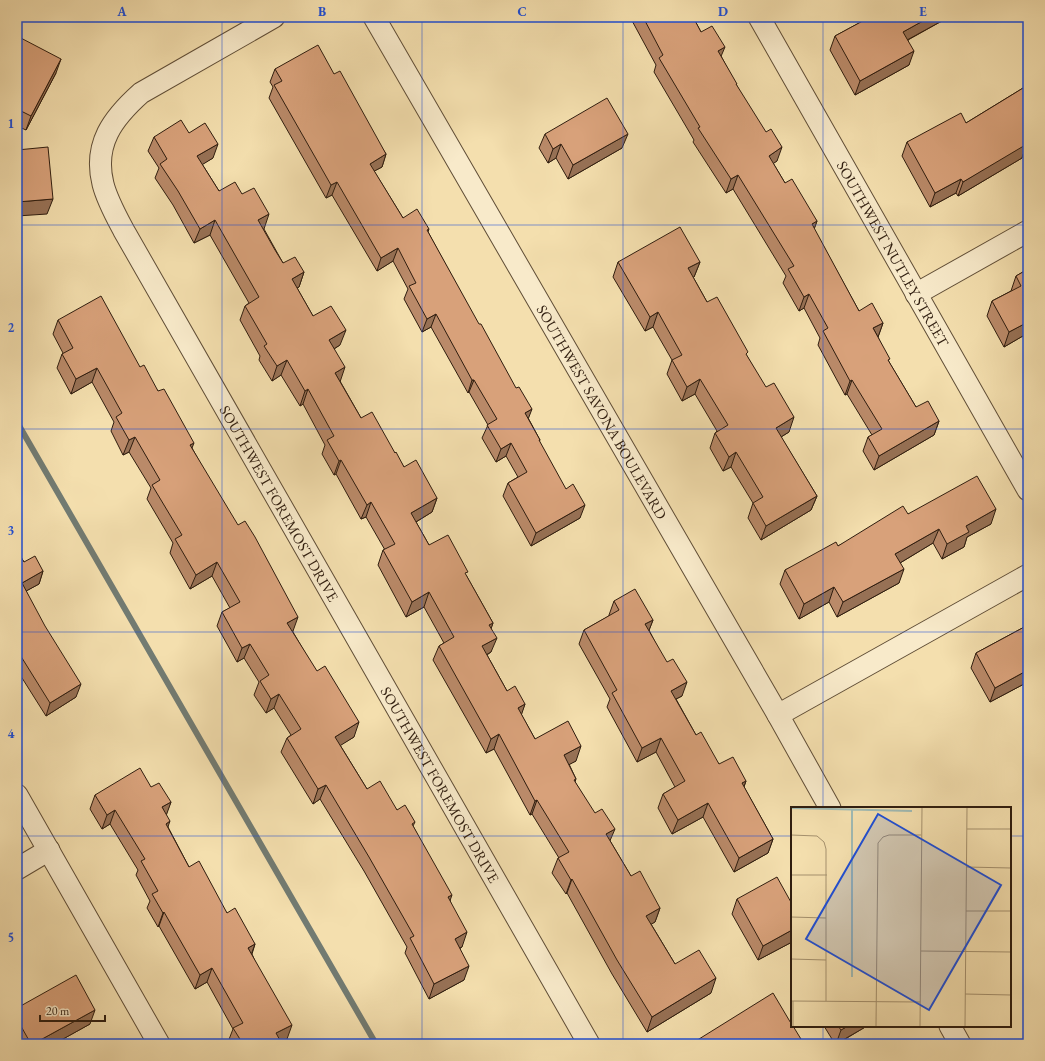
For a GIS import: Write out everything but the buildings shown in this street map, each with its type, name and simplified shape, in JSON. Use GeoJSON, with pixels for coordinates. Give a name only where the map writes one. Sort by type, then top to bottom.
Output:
{"type":"FeatureCollection","features":[{"type":"Feature","properties":{"kind":"street","name":"SOUTHWEST FOREMOST DRIVE"},"geometry":{"type":"LineString","coordinates":[[274,17],[141,93],[126,106],[110,125],[102,147],[101,162],[103,183],[110,204],[124,231],[589,1044]]}},
{"type":"Feature","properties":{"kind":"street","name":"SOUTHWEST SAVONA BOULEVARD"},"geometry":{"type":"LineString","coordinates":[[374,17],[778,715],[829,807]]}},
{"type":"Feature","properties":{"kind":"street","name":"SOUTHWEST NUTLEY STREET"},"geometry":{"type":"LineString","coordinates":[[759,17],[1028,490]]}},
{"type":"Feature","properties":{"kind":"street"},"geometry":{"type":"LineString","coordinates":[[916,294],[1028,231]]}},
{"type":"Feature","properties":{"kind":"street"},"geometry":{"type":"LineString","coordinates":[[778,715],[1028,575]]}},
{"type":"Feature","properties":{"kind":"street"},"geometry":{"type":"LineString","coordinates":[[17,795],[159,1044]]}},
{"type":"Feature","properties":{"kind":"street"},"geometry":{"type":"LineString","coordinates":[[17,869],[49,850]]}},
{"type":"Feature","properties":{"kind":"waterway"},"geometry":{"type":"LineString","coordinates":[[17,422],[376,1044]]}}]}
